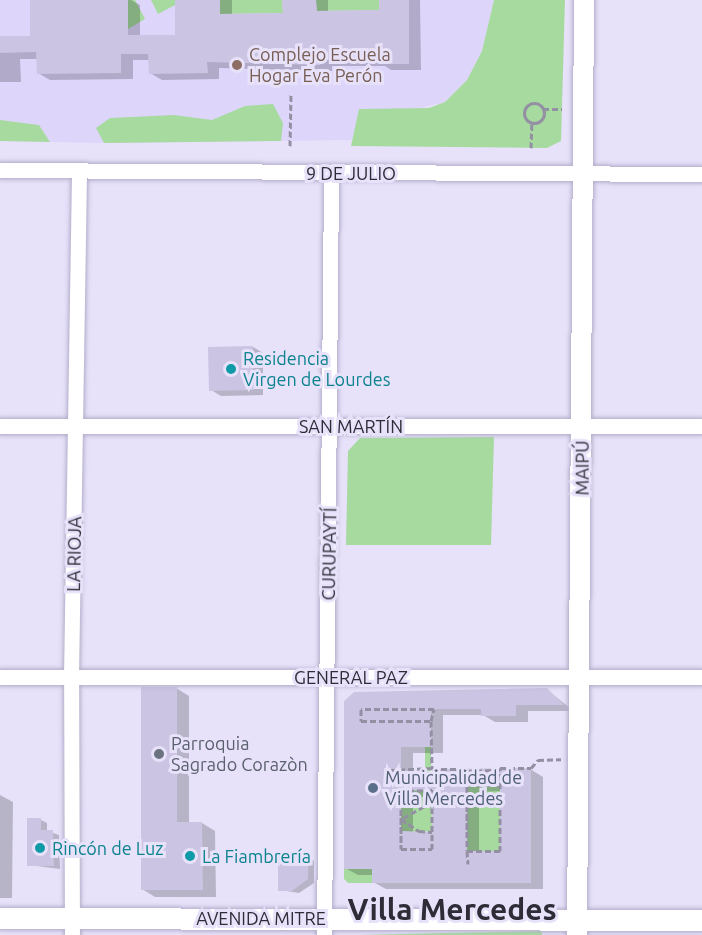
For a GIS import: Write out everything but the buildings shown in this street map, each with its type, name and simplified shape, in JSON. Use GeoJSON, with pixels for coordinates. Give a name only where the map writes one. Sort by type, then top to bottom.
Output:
{"type":"FeatureCollection","features":[{"type":"Feature","properties":{"kind":"main road","name":"AVENIDA MITRE"},"geometry":{"type":"LineString","coordinates":[[0,918],[72,926],[324,927],[577,927],[702,920]]}},
{"type":"Feature","properties":{"kind":"street","name":"MAIPÚ"},"geometry":{"type":"LineString","coordinates":[[577,927],[581,677],[581,173],[584,0]]}},
{"type":"Feature","properties":{"kind":"street","name":"9 DE JULIO"},"geometry":{"type":"LineString","coordinates":[[0,170],[702,174]]}},
{"type":"Feature","properties":{"kind":"street","name":"LA RIOJA"},"geometry":{"type":"LineString","coordinates":[[72,926],[71,677],[79,172]]}},
{"type":"Feature","properties":{"kind":"street","name":"CURUPAYTÍ"},"geometry":{"type":"LineString","coordinates":[[324,927],[331,426],[331,172]]}},
{"type":"Feature","properties":{"kind":"street","name":"SAN MARTÍN"},"geometry":{"type":"LineString","coordinates":[[0,426],[702,426]]}},
{"type":"Feature","properties":{"kind":"street","name":"GENERAL PAZ"},"geometry":{"type":"LineString","coordinates":[[0,677],[702,676]]}},
{"type":"Feature","properties":{"kind":"path"},"geometry":{"type":"LineString","coordinates":[[290,146],[291,94]]}},
{"type":"Feature","properties":{"kind":"path"},"geometry":{"type":"LineString","coordinates":[[532,122],[524,116],[526,106],[535,103],[543,110],[562,109]]}},
{"type":"Feature","properties":{"kind":"path"},"geometry":{"type":"LineString","coordinates":[[532,122],[541,119],[543,110]]}},
{"type":"Feature","properties":{"kind":"path"},"geometry":{"type":"LineString","coordinates":[[531,148],[532,122]]}},
{"type":"Feature","properties":{"kind":"path"},"geometry":{"type":"LineString","coordinates":[[431,721],[361,721],[361,709],[434,709],[431,721],[432,769],[432,775],[432,790],[432,849],[401,849],[401,791],[432,790]]}},
{"type":"Feature","properties":{"kind":"path"},"geometry":{"type":"LineString","coordinates":[[390,770],[500,770],[531,768],[538,760],[561,759]]}},
{"type":"Feature","properties":{"kind":"path"},"geometry":{"type":"LineString","coordinates":[[467,851],[500,851],[500,770]]}},
{"type":"Feature","properties":{"kind":"path"},"geometry":{"type":"LineString","coordinates":[[467,771],[468,864]]}},
{"type":"Feature","properties":{"kind":"path"},"geometry":{"type":"LineString","coordinates":[[401,776],[432,775]]}},
{"type":"Feature","properties":{"kind":"path"},"geometry":{"type":"LineString","coordinates":[[467,785],[500,785]]}},
{"type":"Feature","properties":{"kind":"path"},"geometry":{"type":"LineString","coordinates":[[401,819],[432,802]]}},
{"type":"Feature","properties":{"kind":"path"},"geometry":{"type":"LineString","coordinates":[[401,819],[419,831],[432,832]]}},
{"type":"Feature","properties":{"kind":"shaded area","name":"Complejo Escuela Hogar Eva Perón"},"geometry":{"type":"Polygon","coordinates":[[[0,0],[494,0],[482,51],[467,80],[445,102],[409,111],[360,109],[352,140],[104,143],[0,141],[0,0]]]}},
{"type":"Feature","properties":{"kind":"green space"},"geometry":{"type":"Polygon","coordinates":[[[128,0],[135,0],[145,19],[128,29],[128,0]]]}},
{"type":"Feature","properties":{"kind":"green space"},"geometry":{"type":"Polygon","coordinates":[[[151,0],[175,0],[175,5],[158,14],[151,0]]]}},
{"type":"Feature","properties":{"kind":"green space"},"geometry":{"type":"Polygon","coordinates":[[[220,0],[282,0],[283,13],[220,14],[220,0]]]}},
{"type":"Feature","properties":{"kind":"green space"},"geometry":{"type":"Polygon","coordinates":[[[316,0],[379,0],[379,10],[317,11],[316,0]]]}},
{"type":"Feature","properties":{"kind":"green space"},"geometry":{"type":"Polygon","coordinates":[[[494,0],[565,0],[561,141],[547,148],[351,146],[359,109],[429,108],[445,102],[467,80],[482,51],[494,0]]]}},
{"type":"Feature","properties":{"kind":"green space"},"geometry":{"type":"Polygon","coordinates":[[[273,104],[283,123],[281,141],[104,143],[96,128],[110,118],[174,115],[212,120],[245,106],[273,104]]]}},
{"type":"Feature","properties":{"kind":"green space"},"geometry":{"type":"Polygon","coordinates":[[[0,120],[39,125],[50,142],[0,141],[0,120]]]}},
{"type":"Feature","properties":{"kind":"green space"},"geometry":{"type":"Polygon","coordinates":[[[494,437],[491,545],[346,545],[348,451],[360,438],[494,437]]]}},
{"type":"Feature","properties":{"kind":"green space"},"geometry":{"type":"Polygon","coordinates":[[[425,747],[431,747],[432,832],[419,831],[419,849],[401,849],[401,791],[425,790],[425,747]]]}},
{"type":"Feature","properties":{"kind":"green space"},"geometry":{"type":"Polygon","coordinates":[[[467,785],[500,785],[500,851],[467,851],[467,785]]]}},
{"type":"Feature","properties":{"kind":"green space"},"geometry":{"type":"Polygon","coordinates":[[[344,869],[372,869],[372,883],[348,883],[344,879],[344,869]]]}},
{"type":"Feature","properties":{"kind":"green space"},"geometry":{"type":"Polygon","coordinates":[[[542,931],[542,935],[360,935],[442,933],[542,931]]]}},
{"type":"Feature","properties":{"kind":"place","name":"Complejo Escuela Hogar Eva Perón"},"geometry":{"type":"Point","coordinates":[237,65]}},
{"type":"Feature","properties":{"kind":"place","name":"Residencia Virgen de Lourdes"},"geometry":{"type":"Point","coordinates":[231,369]}},
{"type":"Feature","properties":{"kind":"place","name":"Parroquia Sagrado Corazòn"},"geometry":{"type":"Point","coordinates":[159,754]}},
{"type":"Feature","properties":{"kind":"place","name":"Municipalidad de Villa Mercedes"},"geometry":{"type":"Point","coordinates":[373,788]}},
{"type":"Feature","properties":{"kind":"place","name":"Rincón de Luz"},"geometry":{"type":"Point","coordinates":[40,848]}},
{"type":"Feature","properties":{"kind":"place","name":"La Fiambrería"},"geometry":{"type":"Point","coordinates":[190,856]}},
{"type":"Feature","properties":{"kind":"district","name":"Villa Mercedes"},"geometry":{"type":"Point","coordinates":[452,909]}}]}
